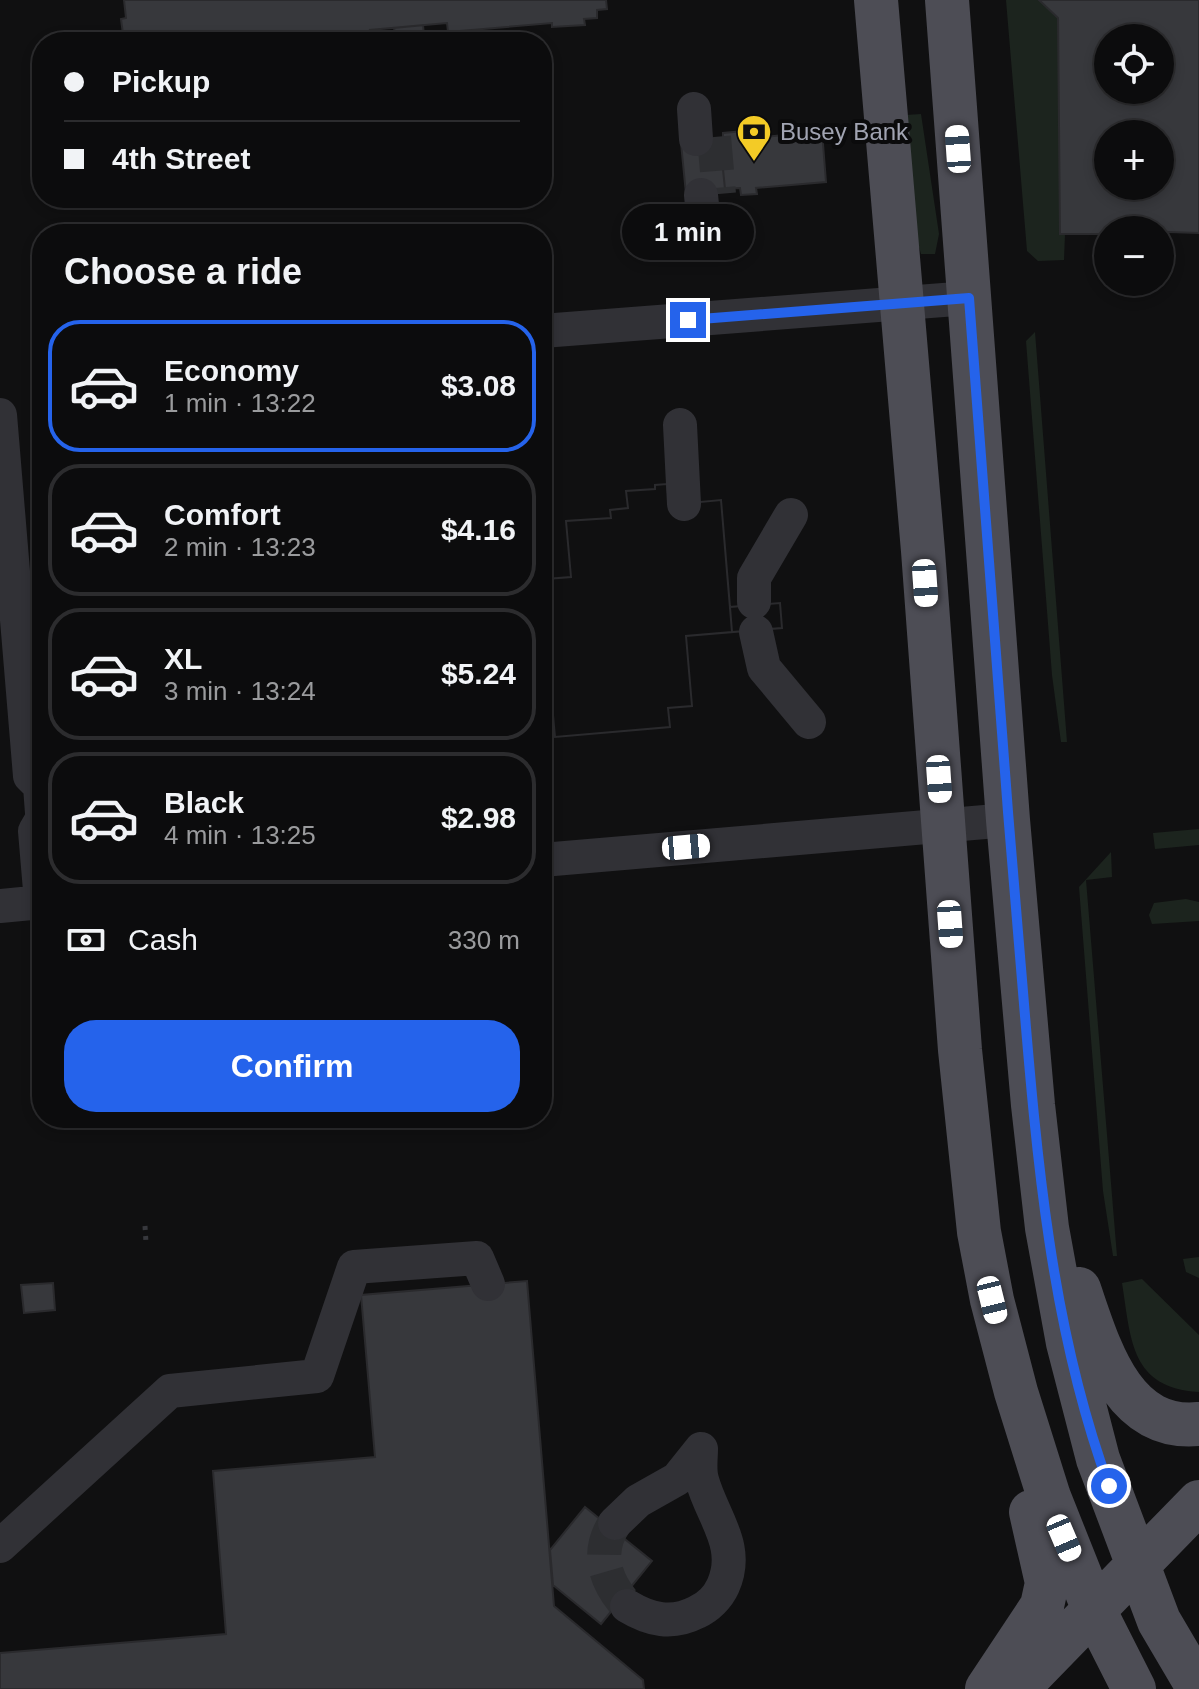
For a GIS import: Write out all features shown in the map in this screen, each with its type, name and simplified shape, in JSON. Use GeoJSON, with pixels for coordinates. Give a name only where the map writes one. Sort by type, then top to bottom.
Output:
{"type":"FeatureCollection","features":[{"type":"Feature","properties":{"kind":"main road"},"geometry":{"type":"LineString","coordinates":[[876,0],[923,551],[973,1230],[986,1307],[1047,1583],[1037,1615],[987,1689]]}},
{"type":"Feature","properties":{"kind":"main road"},"geometry":{"type":"LineString","coordinates":[[947,0],[1008,820],[1047,1228],[1060,1307],[1095,1446],[1159,1621],[1199,1689]]}},
{"type":"Feature","properties":{"kind":"main road"},"geometry":{"type":"LineString","coordinates":[[1022,988],[1061,1214],[1079,1288],[1100,1344],[1123,1391],[1137,1406],[1175,1423],[1199,1424]]}},
{"type":"Feature","properties":{"kind":"main road"},"geometry":{"type":"LineString","coordinates":[[965,1108],[979,1232],[992,1300],[1016,1392],[1049,1497],[1094,1610],[1134,1689]]}},
{"type":"Feature","properties":{"kind":"main road"},"geometry":{"type":"LineString","coordinates":[[1017,1689],[1199,1502]]}},
{"type":"Feature","properties":{"kind":"street"},"geometry":{"type":"LineString","coordinates":[[552,330],[969,298]]}},
{"type":"Feature","properties":{"kind":"street"},"geometry":{"type":"LineString","coordinates":[[0,415],[30,776],[21,787],[24,819],[32,820]]}},
{"type":"Feature","properties":{"kind":"street"},"geometry":{"type":"LineString","coordinates":[[680,425],[684,504]]}},
{"type":"Feature","properties":{"kind":"street"},"geometry":{"type":"LineString","coordinates":[[791,515],[754,578],[755,617],[764,668],[809,722]]}},
{"type":"Feature","properties":{"kind":"street"},"geometry":{"type":"LineString","coordinates":[[552,859],[1008,820]]}},
{"type":"Feature","properties":{"kind":"street"},"geometry":{"type":"LineString","coordinates":[[0,906],[32,903]]}},
{"type":"Feature","properties":{"kind":"street"},"geometry":{"type":"LineString","coordinates":[[0,1546],[170,1391],[317,1376],[354,1267],[477,1258],[488,1284]]}},
{"type":"Feature","properties":{"kind":"street"},"geometry":{"type":"LineString","coordinates":[[615,1523],[638,1501],[677,1479],[701,1449],[701,1477],[730,1554],[728,1575],[719,1594],[704,1609],[686,1618],[665,1621],[645,1617],[627,1606]]}},
{"type":"Feature","properties":{"kind":"path"},"geometry":{"type":"LineString","coordinates":[[145,1226],[146,1243]]}},
{"type":"Feature","properties":{"kind":"shaded area"},"geometry":{"type":"Polygon","coordinates":[[[1006,0],[1039,0],[1058,18],[1060,233],[1065,234],[1064,260],[1038,261],[1027,251],[1006,0]]]}},
{"type":"Feature","properties":{"kind":"shaded area"},"geometry":{"type":"Polygon","coordinates":[[[921,114],[939,234],[935,254],[921,254],[916,236],[906,115],[921,114]]]}},
{"type":"Feature","properties":{"kind":"shaded area"},"geometry":{"type":"Polygon","coordinates":[[[1035,332],[1067,742],[1061,742],[1052,675],[1026,341],[1035,332]]]}},
{"type":"Feature","properties":{"kind":"shaded area"},"geometry":{"type":"Polygon","coordinates":[[[1199,829],[1199,845],[1155,849],[1153,833],[1199,829]]]}},
{"type":"Feature","properties":{"kind":"shaded area"},"geometry":{"type":"Polygon","coordinates":[[[1111,852],[1112,877],[1086,880],[1117,1256],[1113,1256],[1103,1191],[1079,887],[1111,852]]]}},
{"type":"Feature","properties":{"kind":"shaded area"},"geometry":{"type":"Polygon","coordinates":[[[1186,899],[1199,902],[1199,921],[1152,924],[1149,915],[1154,903],[1186,899]]]}},
{"type":"Feature","properties":{"kind":"shaded area"},"geometry":{"type":"Polygon","coordinates":[[[1199,1257],[1199,1278],[1186,1272],[1183,1259],[1199,1257]]]}},
{"type":"Feature","properties":{"kind":"shaded area"},"geometry":{"type":"Polygon","coordinates":[[[1142,1279],[1199,1335],[1199,1392],[1159,1381],[1147,1371],[1138,1357],[1128,1323],[1122,1283],[1142,1279]]]}},
{"type":"Feature","properties":{"kind":"building"},"geometry":{"type":"Polygon","coordinates":[[[124,0],[606,0],[607,9],[597,10],[597,18],[584,19],[585,25],[552,27],[552,23],[448,32],[447,23],[370,32],[123,32],[121,19],[126,18],[124,0]]]}},
{"type":"Feature","properties":{"kind":"building"},"geometry":{"type":"Polygon","coordinates":[[[1039,0],[1199,0],[1199,233],[1174,232],[1174,216],[1094,216],[1094,234],[1060,234],[1058,18],[1039,0]]]}},
{"type":"Feature","properties":{"kind":"building"},"geometry":{"type":"Polygon","coordinates":[[[423,25],[424,32],[395,32],[394,28],[423,25]]]}},
{"type":"Feature","properties":{"kind":"building"},"geometry":{"type":"Polygon","coordinates":[[[754,130],[754,138],[822,131],[826,182],[756,188],[757,194],[741,195],[740,188],[725,189],[720,140],[723,140],[723,133],[754,130]]]}},
{"type":"Feature","properties":{"kind":"building"},"geometry":{"type":"Polygon","coordinates":[[[720,140],[725,189],[686,194],[681,143],[720,140]]]}},
{"type":"Feature","properties":{"kind":"building"},"geometry":{"type":"Polygon","coordinates":[[[667,484],[669,505],[721,500],[730,607],[780,603],[782,628],[686,636],[692,706],[668,708],[670,727],[555,737],[552,579],[571,577],[566,521],[611,518],[610,510],[628,508],[626,491],[655,489],[655,485],[667,484]]]}},
{"type":"Feature","properties":{"kind":"building"},"geometry":{"type":"Polygon","coordinates":[[[667,484],[669,505],[721,500],[732,632],[686,636],[692,706],[668,708],[670,727],[555,737],[552,579],[571,577],[566,521],[611,518],[610,510],[628,508],[626,491],[655,489],[655,485],[667,484]]]}},
{"type":"Feature","properties":{"kind":"building"},"geometry":{"type":"Polygon","coordinates":[[[780,603],[782,628],[732,632],[730,607],[780,603]]]}},
{"type":"Feature","properties":{"kind":"building"},"geometry":{"type":"Polygon","coordinates":[[[527,1281],[554,1606],[643,1680],[644,1689],[0,1689],[0,1653],[226,1634],[213,1471],[375,1457],[361,1295],[527,1281]]]}},
{"type":"Feature","properties":{"kind":"building"},"geometry":{"type":"Polygon","coordinates":[[[53,1283],[55,1310],[24,1313],[21,1285],[53,1283]]]}},
{"type":"Feature","properties":{"kind":"building"},"geometry":{"type":"Polygon","coordinates":[[[585,1507],[652,1561],[601,1624],[553,1585],[550,1550],[585,1507]]]}},
{"type":"Feature","properties":{"kind":"tunnel"},"geometry":{"type":"LineString","coordinates":[[714,137],[719,194]]}},
{"type":"Feature","properties":{"kind":"tunnel"},"geometry":{"type":"LineString","coordinates":[[615,1523],[605,1545],[605,1566],[613,1587],[627,1606]]}},
{"type":"Feature","properties":{"kind":"place","name":"Busey Bank"},"geometry":{"type":"Point","coordinates":[754,163]}},
{"type":"Feature","properties":{"kind":"route"},"geometry":{"type":"LineString","coordinates":[[688,320],[969,298],[1008,820],[1047,1228],[1068,1343],[1087,1421],[1109,1486]]}}]}
